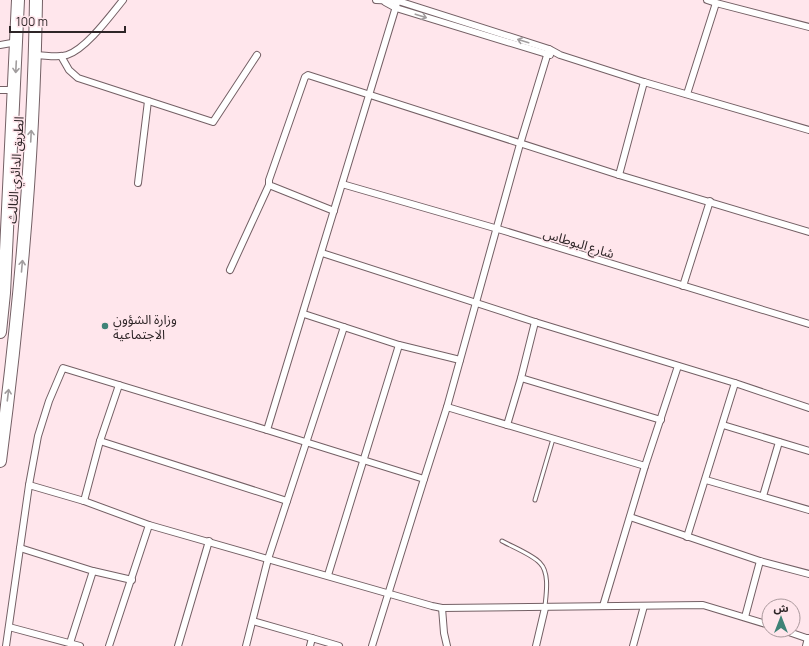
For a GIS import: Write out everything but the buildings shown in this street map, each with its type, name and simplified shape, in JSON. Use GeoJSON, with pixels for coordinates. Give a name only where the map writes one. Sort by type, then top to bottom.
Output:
{"type":"FeatureCollection","features":[{"type":"Feature","properties":{"kind":"highway","name":"الطريق الدائري الثالث"},"geometry":{"type":"LineString","coordinates":[[0,332],[3,246],[18,42],[18,0]]}},
{"type":"Feature","properties":{"kind":"highway","name":"الطريق الدائري الثالث"},"geometry":{"type":"LineString","coordinates":[[0,461],[19,306],[27,202],[35,55],[36,0]]}},
{"type":"Feature","properties":{"kind":"street"},"geometry":{"type":"LineString","coordinates":[[35,55],[61,56],[71,53],[99,31],[123,0]]}},
{"type":"Feature","properties":{"kind":"street"},"geometry":{"type":"LineString","coordinates":[[376,0],[385,2],[396,8],[560,55],[644,82],[809,130]]}},
{"type":"Feature","properties":{"kind":"street"},"geometry":{"type":"LineString","coordinates":[[708,0],[809,27]]}},
{"type":"Feature","properties":{"kind":"street"},"geometry":{"type":"LineString","coordinates":[[385,2],[398,1],[548,52]]}},
{"type":"Feature","properties":{"kind":"street"},"geometry":{"type":"LineString","coordinates":[[267,430],[304,314],[398,1]]}},
{"type":"Feature","properties":{"kind":"street"},"geometry":{"type":"LineString","coordinates":[[687,94],[716,3]]}},
{"type":"Feature","properties":{"kind":"street"},"geometry":{"type":"LineString","coordinates":[[0,45],[18,42]]}},
{"type":"Feature","properties":{"kind":"street"},"geometry":{"type":"LineString","coordinates":[[372,646],[447,407],[498,229],[520,144],[548,52]]}},
{"type":"Feature","properties":{"kind":"street"},"geometry":{"type":"LineString","coordinates":[[61,56],[69,70],[78,78],[211,122],[215,121],[257,55]]}},
{"type":"Feature","properties":{"kind":"street"},"geometry":{"type":"LineString","coordinates":[[230,270],[269,185],[269,180],[307,76],[619,175],[710,201],[809,232]]}},
{"type":"Feature","properties":{"kind":"street"},"geometry":{"type":"LineString","coordinates":[[619,175],[644,82]]}},
{"type":"Feature","properties":{"kind":"street"},"geometry":{"type":"LineString","coordinates":[[0,90],[15,90]]}},
{"type":"Feature","properties":{"kind":"street"},"geometry":{"type":"LineString","coordinates":[[138,183],[148,101]]}},
{"type":"Feature","properties":{"kind":"street","name":"شارع البوطاس"},"geometry":{"type":"LineString","coordinates":[[342,184],[498,229],[809,324]]}},
{"type":"Feature","properties":{"kind":"street"},"geometry":{"type":"LineString","coordinates":[[269,185],[334,211]]}},
{"type":"Feature","properties":{"kind":"street"},"geometry":{"type":"LineString","coordinates":[[683,286],[710,201]]}},
{"type":"Feature","properties":{"kind":"street"},"geometry":{"type":"LineString","coordinates":[[322,253],[809,408]]}},
{"type":"Feature","properties":{"kind":"street"},"geometry":{"type":"LineString","coordinates":[[304,314],[399,344],[460,360]]}},
{"type":"Feature","properties":{"kind":"street"},"geometry":{"type":"LineString","coordinates":[[507,425],[535,322]]}},
{"type":"Feature","properties":{"kind":"street"},"geometry":{"type":"LineString","coordinates":[[246,646],[268,559],[305,442],[344,327]]}},
{"type":"Feature","properties":{"kind":"street"},"geometry":{"type":"LineString","coordinates":[[328,575],[399,344]]}},
{"type":"Feature","properties":{"kind":"street"},"geometry":{"type":"LineString","coordinates":[[603,606],[645,466],[678,366]]}},
{"type":"Feature","properties":{"kind":"street"},"geometry":{"type":"LineString","coordinates":[[6,646],[29,485],[38,436],[49,401],[62,369],[64,368],[424,479]]}},
{"type":"Feature","properties":{"kind":"street"},"geometry":{"type":"LineString","coordinates":[[521,378],[661,420]]}},
{"type":"Feature","properties":{"kind":"street"},"geometry":{"type":"LineString","coordinates":[[687,537],[735,384]]}},
{"type":"Feature","properties":{"kind":"street"},"geometry":{"type":"LineString","coordinates":[[84,500],[100,440],[119,385]]}},
{"type":"Feature","properties":{"kind":"street"},"geometry":{"type":"LineString","coordinates":[[447,407],[645,466]]}},
{"type":"Feature","properties":{"kind":"street"},"geometry":{"type":"LineString","coordinates":[[723,425],[809,451]]}},
{"type":"Feature","properties":{"kind":"street"},"geometry":{"type":"LineString","coordinates":[[100,440],[287,501]]}},
{"type":"Feature","properties":{"kind":"street"},"geometry":{"type":"LineString","coordinates":[[763,496],[779,442]]}},
{"type":"Feature","properties":{"kind":"street"},"geometry":{"type":"LineString","coordinates":[[706,480],[809,510]]}},
{"type":"Feature","properties":{"kind":"street"},"geometry":{"type":"LineString","coordinates":[[29,485],[84,500],[149,524],[442,608],[703,606],[761,622]]}},
{"type":"Feature","properties":{"kind":"street"},"geometry":{"type":"LineString","coordinates":[[630,517],[760,561],[809,574]]}},
{"type":"Feature","properties":{"kind":"street"},"geometry":{"type":"LineString","coordinates":[[109,646],[132,580],[149,524]]}},
{"type":"Feature","properties":{"kind":"street"},"geometry":{"type":"LineString","coordinates":[[178,646],[209,541]]}},
{"type":"Feature","properties":{"kind":"street"},"geometry":{"type":"LineString","coordinates":[[20,548],[93,571],[132,580]]}},
{"type":"Feature","properties":{"kind":"street"},"geometry":{"type":"LineString","coordinates":[[745,617],[760,561]]}},
{"type":"Feature","properties":{"kind":"street"},"geometry":{"type":"LineString","coordinates":[[70,643],[93,571]]}},
{"type":"Feature","properties":{"kind":"street"},"geometry":{"type":"LineString","coordinates":[[633,646],[644,606]]}},
{"type":"Feature","properties":{"kind":"street"},"geometry":{"type":"LineString","coordinates":[[442,608],[444,633],[447,646]]}},
{"type":"Feature","properties":{"kind":"street"},"geometry":{"type":"LineString","coordinates":[[536,646],[545,608]]}},
{"type":"Feature","properties":{"kind":"street"},"geometry":{"type":"LineString","coordinates":[[253,621],[339,646]]}},
{"type":"Feature","properties":{"kind":"street"},"geometry":{"type":"LineString","coordinates":[[9,627],[80,646]]}},
{"type":"Feature","properties":{"kind":"street"},"geometry":{"type":"LineString","coordinates":[[310,646],[312,638]]}},
{"type":"Feature","properties":{"kind":"street"},"geometry":{"type":"LineString","coordinates":[[806,646],[808,638]]}},
{"type":"Feature","properties":{"kind":"lane"},"geometry":{"type":"LineString","coordinates":[[535,500],[553,439]]}},
{"type":"Feature","properties":{"kind":"lane"},"geometry":{"type":"LineString","coordinates":[[502,541],[542,566],[546,582],[545,608]]}},
{"type":"Feature","properties":{"kind":"place","name":"وزارة الشؤون الاجتماعية"},"geometry":{"type":"Point","coordinates":[105,326]}}]}
